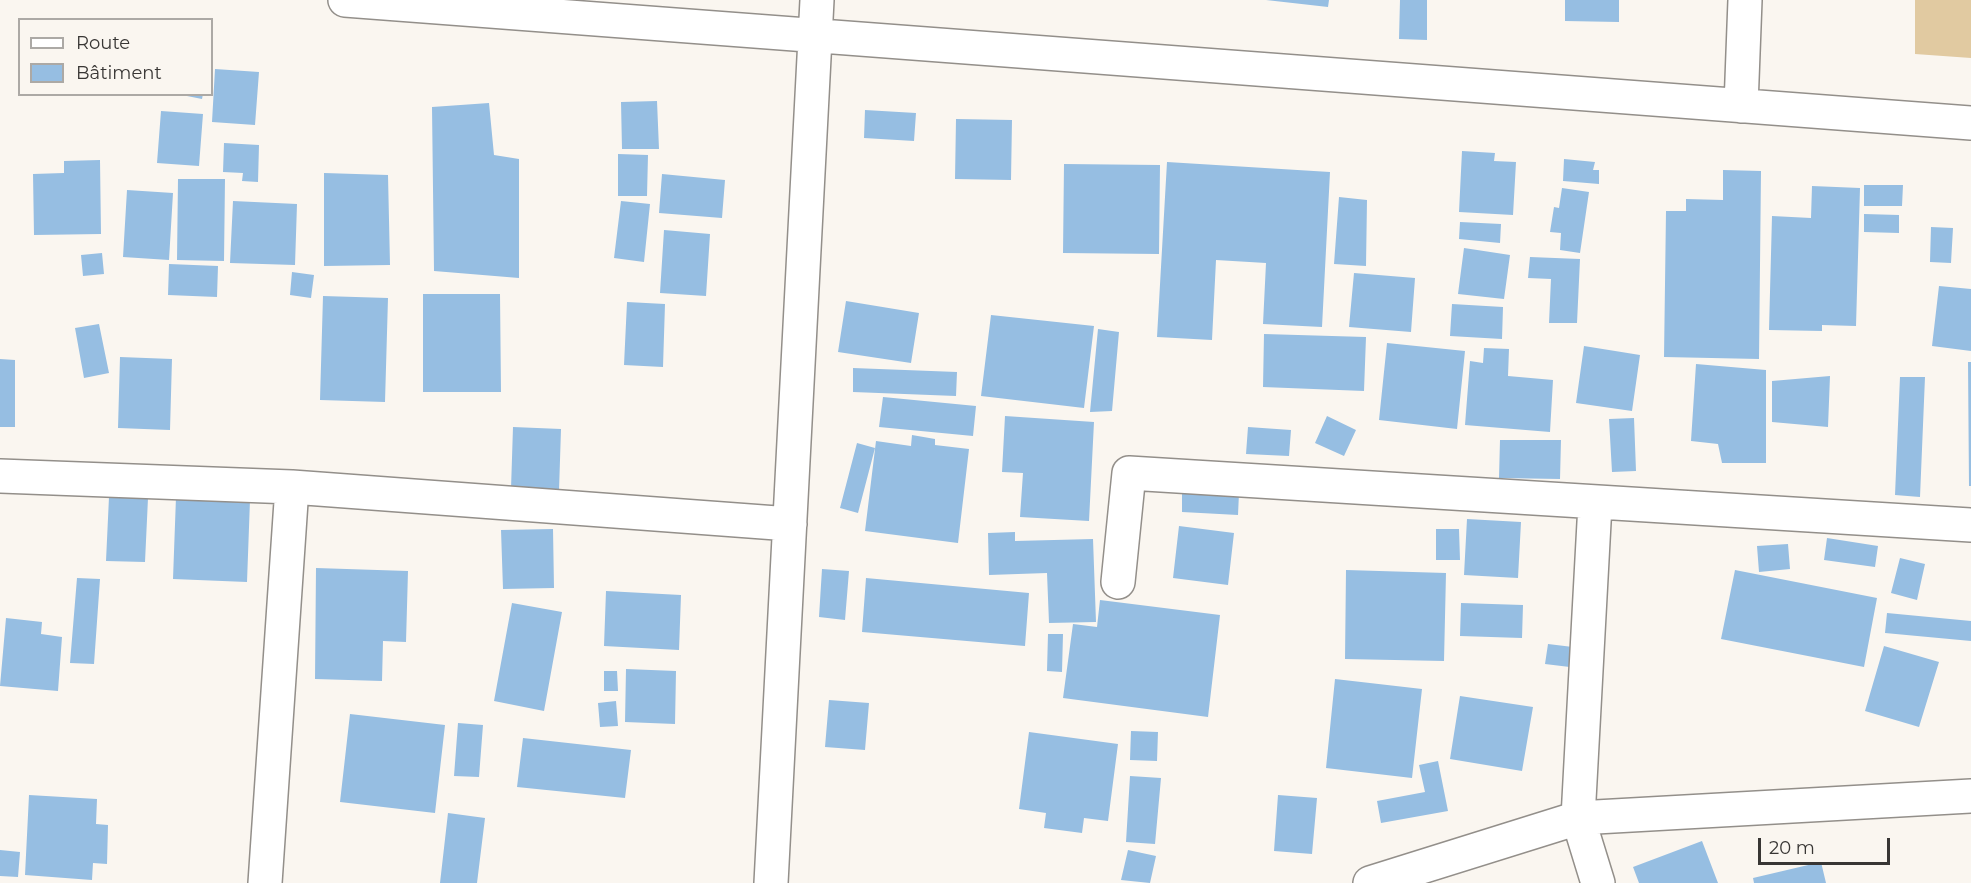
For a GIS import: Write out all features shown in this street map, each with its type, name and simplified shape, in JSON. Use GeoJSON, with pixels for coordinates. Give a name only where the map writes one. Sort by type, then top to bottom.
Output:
{"type":"FeatureCollection","features":[{"type":"Feature","properties":{"kind":"street"},"geometry":{"type":"LineString","coordinates":[[345,0],[1971,123]]}},
{"type":"Feature","properties":{"kind":"street"},"geometry":{"type":"LineString","coordinates":[[771,883],[817,0]]}},
{"type":"Feature","properties":{"kind":"street"},"geometry":{"type":"LineString","coordinates":[[1741,106],[1745,0]]}},
{"type":"Feature","properties":{"kind":"street"},"geometry":{"type":"LineString","coordinates":[[1118,582],[1130,473],[1595,504],[1971,525]]}},
{"type":"Feature","properties":{"kind":"street"},"geometry":{"type":"LineString","coordinates":[[0,476],[292,487],[790,524]]}},
{"type":"Feature","properties":{"kind":"street"},"geometry":{"type":"LineString","coordinates":[[265,883],[292,487]]}},
{"type":"Feature","properties":{"kind":"street"},"geometry":{"type":"LineString","coordinates":[[1595,504],[1578,818],[1598,883]]}},
{"type":"Feature","properties":{"kind":"street"},"geometry":{"type":"LineString","coordinates":[[1370,883],[1578,818],[1971,796]]}},
{"type":"Feature","properties":{"kind":"shaded area"},"geometry":{"type":"Polygon","coordinates":[[[1915,0],[1971,0],[1971,58],[1915,54],[1915,0]]]}},
{"type":"Feature","properties":{"kind":"building"},"geometry":{"type":"Polygon","coordinates":[[[1266,0],[1329,0],[1328,7],[1266,0]]]}},
{"type":"Feature","properties":{"kind":"building"},"geometry":{"type":"Polygon","coordinates":[[[1400,0],[1427,0],[1427,40],[1399,39],[1400,0]]]}},
{"type":"Feature","properties":{"kind":"building"},"geometry":{"type":"Polygon","coordinates":[[[1565,0],[1619,0],[1619,22],[1565,21],[1565,0]]]}},
{"type":"Feature","properties":{"kind":"building"},"geometry":{"type":"Polygon","coordinates":[[[215,69],[259,72],[255,125],[212,122],[215,69]]]}},
{"type":"Feature","properties":{"kind":"building"},"geometry":{"type":"Polygon","coordinates":[[[187,96],[203,96],[202,99],[187,96]]]}},
{"type":"Feature","properties":{"kind":"building"},"geometry":{"type":"Polygon","coordinates":[[[657,101],[659,149],[622,149],[621,102],[657,101]]]}},
{"type":"Feature","properties":{"kind":"building"},"geometry":{"type":"Polygon","coordinates":[[[489,103],[494,155],[519,159],[519,278],[434,271],[432,107],[489,103]]]}},
{"type":"Feature","properties":{"kind":"building"},"geometry":{"type":"Polygon","coordinates":[[[865,110],[916,113],[914,141],[864,138],[865,110]]]}},
{"type":"Feature","properties":{"kind":"building"},"geometry":{"type":"Polygon","coordinates":[[[161,111],[203,114],[199,166],[157,163],[161,111]]]}},
{"type":"Feature","properties":{"kind":"building"},"geometry":{"type":"Polygon","coordinates":[[[956,119],[1012,120],[1011,180],[955,179],[956,119]]]}},
{"type":"Feature","properties":{"kind":"building"},"geometry":{"type":"Polygon","coordinates":[[[224,143],[259,145],[258,182],[242,181],[243,173],[223,172],[224,143]]]}},
{"type":"Feature","properties":{"kind":"building"},"geometry":{"type":"Polygon","coordinates":[[[1462,151],[1495,153],[1494,161],[1516,162],[1513,215],[1459,212],[1462,151]]]}},
{"type":"Feature","properties":{"kind":"building"},"geometry":{"type":"Polygon","coordinates":[[[618,154],[648,155],[647,196],[618,196],[618,154]]]}},
{"type":"Feature","properties":{"kind":"building"},"geometry":{"type":"Polygon","coordinates":[[[1564,159],[1595,162],[1593,170],[1599,170],[1599,184],[1563,181],[1564,159]]]}},
{"type":"Feature","properties":{"kind":"building"},"geometry":{"type":"Polygon","coordinates":[[[100,160],[101,234],[34,235],[33,174],[64,173],[64,161],[100,160]]]}},
{"type":"Feature","properties":{"kind":"building"},"geometry":{"type":"Polygon","coordinates":[[[1167,162],[1330,172],[1322,327],[1263,324],[1266,263],[1216,260],[1212,340],[1157,337],[1167,162]]]}},
{"type":"Feature","properties":{"kind":"building"},"geometry":{"type":"Polygon","coordinates":[[[1064,164],[1160,165],[1159,254],[1063,253],[1064,164]]]}},
{"type":"Feature","properties":{"kind":"building"},"geometry":{"type":"Polygon","coordinates":[[[1723,170],[1761,171],[1759,359],[1664,357],[1666,211],[1686,211],[1686,199],[1723,200],[1723,170]]]}},
{"type":"Feature","properties":{"kind":"building"},"geometry":{"type":"Polygon","coordinates":[[[324,173],[388,175],[390,265],[324,266],[324,173]]]}},
{"type":"Feature","properties":{"kind":"building"},"geometry":{"type":"Polygon","coordinates":[[[662,174],[725,180],[722,218],[659,213],[662,174]]]}},
{"type":"Feature","properties":{"kind":"building"},"geometry":{"type":"Polygon","coordinates":[[[178,179],[225,179],[224,261],[177,260],[178,179]]]}},
{"type":"Feature","properties":{"kind":"building"},"geometry":{"type":"Polygon","coordinates":[[[1864,185],[1903,185],[1902,206],[1864,206],[1864,185]]]}},
{"type":"Feature","properties":{"kind":"building"},"geometry":{"type":"Polygon","coordinates":[[[1812,186],[1860,188],[1856,326],[1822,325],[1822,331],[1769,330],[1772,216],[1811,218],[1812,186]]]}},
{"type":"Feature","properties":{"kind":"building"},"geometry":{"type":"Polygon","coordinates":[[[1562,188],[1589,192],[1580,253],[1560,250],[1561,233],[1550,232],[1554,207],[1559,208],[1562,188]]]}},
{"type":"Feature","properties":{"kind":"building"},"geometry":{"type":"Polygon","coordinates":[[[127,190],[173,193],[169,260],[123,257],[127,190]]]}},
{"type":"Feature","properties":{"kind":"building"},"geometry":{"type":"Polygon","coordinates":[[[1339,197],[1367,200],[1366,266],[1334,264],[1339,197]]]}},
{"type":"Feature","properties":{"kind":"building"},"geometry":{"type":"Polygon","coordinates":[[[233,201],[297,204],[295,265],[230,263],[233,201]]]}},
{"type":"Feature","properties":{"kind":"building"},"geometry":{"type":"Polygon","coordinates":[[[621,201],[650,204],[644,262],[614,258],[621,201]]]}},
{"type":"Feature","properties":{"kind":"building"},"geometry":{"type":"Polygon","coordinates":[[[1864,214],[1899,215],[1899,233],[1864,232],[1864,214]]]}},
{"type":"Feature","properties":{"kind":"building"},"geometry":{"type":"Polygon","coordinates":[[[1460,222],[1501,224],[1500,243],[1459,239],[1460,222]]]}},
{"type":"Feature","properties":{"kind":"building"},"geometry":{"type":"Polygon","coordinates":[[[1931,227],[1953,228],[1951,263],[1930,262],[1931,227]]]}},
{"type":"Feature","properties":{"kind":"building"},"geometry":{"type":"Polygon","coordinates":[[[664,230],[710,234],[706,296],[660,293],[664,230]]]}},
{"type":"Feature","properties":{"kind":"building"},"geometry":{"type":"Polygon","coordinates":[[[1464,248],[1510,255],[1504,299],[1458,294],[1464,248]]]}},
{"type":"Feature","properties":{"kind":"building"},"geometry":{"type":"Polygon","coordinates":[[[102,253],[104,274],[83,276],[81,255],[102,253]]]}},
{"type":"Feature","properties":{"kind":"building"},"geometry":{"type":"Polygon","coordinates":[[[1530,257],[1580,259],[1577,323],[1549,323],[1551,279],[1528,278],[1530,257]]]}},
{"type":"Feature","properties":{"kind":"building"},"geometry":{"type":"Polygon","coordinates":[[[169,264],[218,266],[217,297],[168,295],[169,264]]]}},
{"type":"Feature","properties":{"kind":"building"},"geometry":{"type":"Polygon","coordinates":[[[292,272],[314,275],[311,298],[290,295],[292,272]]]}},
{"type":"Feature","properties":{"kind":"building"},"geometry":{"type":"Polygon","coordinates":[[[1354,273],[1415,278],[1411,332],[1349,327],[1354,273]]]}},
{"type":"Feature","properties":{"kind":"building"},"geometry":{"type":"Polygon","coordinates":[[[1939,286],[1971,289],[1971,351],[1932,346],[1939,286]]]}},
{"type":"Feature","properties":{"kind":"building"},"geometry":{"type":"Polygon","coordinates":[[[423,294],[500,294],[501,392],[423,392],[423,294]]]}},
{"type":"Feature","properties":{"kind":"building"},"geometry":{"type":"Polygon","coordinates":[[[323,296],[388,298],[385,402],[320,400],[323,296]]]}},
{"type":"Feature","properties":{"kind":"building"},"geometry":{"type":"Polygon","coordinates":[[[846,301],[919,313],[911,363],[838,352],[846,301]]]}},
{"type":"Feature","properties":{"kind":"building"},"geometry":{"type":"Polygon","coordinates":[[[627,302],[665,304],[663,367],[624,365],[627,302]]]}},
{"type":"Feature","properties":{"kind":"building"},"geometry":{"type":"Polygon","coordinates":[[[1452,304],[1503,307],[1502,339],[1450,336],[1452,304]]]}},
{"type":"Feature","properties":{"kind":"building"},"geometry":{"type":"Polygon","coordinates":[[[991,315],[1094,326],[1084,408],[981,396],[991,315]]]}},
{"type":"Feature","properties":{"kind":"building"},"geometry":{"type":"Polygon","coordinates":[[[99,324],[109,373],[84,378],[75,328],[99,324]]]}},
{"type":"Feature","properties":{"kind":"building"},"geometry":{"type":"Polygon","coordinates":[[[1098,329],[1119,332],[1112,411],[1090,412],[1098,329]]]}},
{"type":"Feature","properties":{"kind":"building"},"geometry":{"type":"Polygon","coordinates":[[[1264,334],[1366,337],[1364,391],[1263,387],[1264,334]]]}},
{"type":"Feature","properties":{"kind":"building"},"geometry":{"type":"Polygon","coordinates":[[[1387,343],[1465,351],[1457,429],[1379,420],[1387,343]]]}},
{"type":"Feature","properties":{"kind":"building"},"geometry":{"type":"Polygon","coordinates":[[[1584,346],[1640,355],[1632,411],[1576,403],[1584,346]]]}},
{"type":"Feature","properties":{"kind":"building"},"geometry":{"type":"Polygon","coordinates":[[[1484,348],[1509,349],[1508,376],[1553,380],[1550,432],[1465,425],[1470,361],[1483,363],[1484,348]]]}},
{"type":"Feature","properties":{"kind":"building"},"geometry":{"type":"Polygon","coordinates":[[[120,357],[172,359],[170,430],[118,428],[120,357]]]}},
{"type":"Feature","properties":{"kind":"building"},"geometry":{"type":"Polygon","coordinates":[[[0,359],[15,360],[15,427],[0,427],[0,359]]]}},
{"type":"Feature","properties":{"kind":"building"},"geometry":{"type":"Polygon","coordinates":[[[1968,362],[1971,362],[1971,486],[1969,486],[1968,362]]]}},
{"type":"Feature","properties":{"kind":"building"},"geometry":{"type":"Polygon","coordinates":[[[1696,364],[1766,370],[1766,463],[1722,463],[1718,444],[1691,441],[1696,364]]]}},
{"type":"Feature","properties":{"kind":"building"},"geometry":{"type":"Polygon","coordinates":[[[853,368],[957,372],[956,396],[853,392],[853,368]]]}},
{"type":"Feature","properties":{"kind":"building"},"geometry":{"type":"Polygon","coordinates":[[[1830,376],[1828,427],[1772,422],[1772,381],[1830,376]]]}},
{"type":"Feature","properties":{"kind":"building"},"geometry":{"type":"Polygon","coordinates":[[[1900,377],[1925,377],[1920,497],[1895,495],[1900,377]]]}},
{"type":"Feature","properties":{"kind":"building"},"geometry":{"type":"Polygon","coordinates":[[[883,397],[976,406],[973,436],[879,427],[883,397]]]}},
{"type":"Feature","properties":{"kind":"building"},"geometry":{"type":"Polygon","coordinates":[[[1005,416],[1094,422],[1089,521],[1020,517],[1023,473],[1002,472],[1005,416]]]}},
{"type":"Feature","properties":{"kind":"building"},"geometry":{"type":"Polygon","coordinates":[[[1327,416],[1356,430],[1344,456],[1315,443],[1327,416]]]}},
{"type":"Feature","properties":{"kind":"building"},"geometry":{"type":"Polygon","coordinates":[[[1634,418],[1636,471],[1612,472],[1609,419],[1634,418]]]}},
{"type":"Feature","properties":{"kind":"building"},"geometry":{"type":"Polygon","coordinates":[[[513,427],[561,429],[559,491],[511,489],[513,427]]]}},
{"type":"Feature","properties":{"kind":"building"},"geometry":{"type":"Polygon","coordinates":[[[1248,427],[1291,430],[1289,456],[1246,454],[1248,427]]]}},
{"type":"Feature","properties":{"kind":"building"},"geometry":{"type":"Polygon","coordinates":[[[912,435],[935,439],[935,445],[969,449],[958,543],[865,531],[876,441],[911,446],[912,435]]]}},
{"type":"Feature","properties":{"kind":"building"},"geometry":{"type":"Polygon","coordinates":[[[1500,440],[1561,440],[1560,479],[1499,478],[1500,440]]]}},
{"type":"Feature","properties":{"kind":"building"},"geometry":{"type":"Polygon","coordinates":[[[857,443],[875,448],[858,513],[840,508],[857,443]]]}},
{"type":"Feature","properties":{"kind":"building"},"geometry":{"type":"Polygon","coordinates":[[[1182,490],[1239,493],[1238,515],[1182,512],[1182,490]]]}},
{"type":"Feature","properties":{"kind":"building"},"geometry":{"type":"Polygon","coordinates":[[[109,497],[148,498],[145,562],[106,561],[109,497]]]}},
{"type":"Feature","properties":{"kind":"building"},"geometry":{"type":"Polygon","coordinates":[[[176,497],[250,500],[247,582],[173,579],[176,497]]]}},
{"type":"Feature","properties":{"kind":"building"},"geometry":{"type":"Polygon","coordinates":[[[1467,519],[1521,522],[1518,578],[1464,575],[1467,519]]]}},
{"type":"Feature","properties":{"kind":"building"},"geometry":{"type":"Polygon","coordinates":[[[1179,526],[1234,533],[1228,585],[1173,578],[1179,526]]]}},
{"type":"Feature","properties":{"kind":"building"},"geometry":{"type":"Polygon","coordinates":[[[553,529],[554,588],[503,589],[501,530],[553,529]]]}},
{"type":"Feature","properties":{"kind":"building"},"geometry":{"type":"Polygon","coordinates":[[[1436,529],[1459,529],[1460,560],[1436,560],[1436,529]]]}},
{"type":"Feature","properties":{"kind":"building"},"geometry":{"type":"Polygon","coordinates":[[[1015,532],[1015,541],[1093,539],[1096,622],[1049,623],[1047,573],[989,575],[988,533],[1015,532]]]}},
{"type":"Feature","properties":{"kind":"building"},"geometry":{"type":"Polygon","coordinates":[[[1827,538],[1878,546],[1875,567],[1824,560],[1827,538]]]}},
{"type":"Feature","properties":{"kind":"building"},"geometry":{"type":"Polygon","coordinates":[[[1788,544],[1790,569],[1759,572],[1757,546],[1788,544]]]}},
{"type":"Feature","properties":{"kind":"building"},"geometry":{"type":"Polygon","coordinates":[[[1900,558],[1925,564],[1917,600],[1891,593],[1900,558]]]}},
{"type":"Feature","properties":{"kind":"building"},"geometry":{"type":"Polygon","coordinates":[[[316,568],[408,571],[406,642],[383,641],[382,681],[315,679],[316,568]]]}},
{"type":"Feature","properties":{"kind":"building"},"geometry":{"type":"Polygon","coordinates":[[[822,569],[849,571],[845,620],[819,617],[822,569]]]}},
{"type":"Feature","properties":{"kind":"building"},"geometry":{"type":"Polygon","coordinates":[[[1346,570],[1446,573],[1444,661],[1345,659],[1346,570]]]}},
{"type":"Feature","properties":{"kind":"building"},"geometry":{"type":"Polygon","coordinates":[[[1735,570],[1877,598],[1864,667],[1721,639],[1735,570]]]}},
{"type":"Feature","properties":{"kind":"building"},"geometry":{"type":"Polygon","coordinates":[[[77,578],[100,579],[94,664],[70,663],[77,578]]]}},
{"type":"Feature","properties":{"kind":"building"},"geometry":{"type":"Polygon","coordinates":[[[866,578],[1029,593],[1025,646],[862,632],[866,578]]]}},
{"type":"Feature","properties":{"kind":"building"},"geometry":{"type":"Polygon","coordinates":[[[606,591],[681,595],[679,650],[604,646],[606,591]]]}},
{"type":"Feature","properties":{"kind":"building"},"geometry":{"type":"Polygon","coordinates":[[[1100,600],[1220,615],[1208,717],[1063,698],[1073,624],[1097,627],[1100,600]]]}},
{"type":"Feature","properties":{"kind":"building"},"geometry":{"type":"Polygon","coordinates":[[[512,603],[562,612],[544,711],[494,701],[512,603]]]}},
{"type":"Feature","properties":{"kind":"building"},"geometry":{"type":"Polygon","coordinates":[[[1461,603],[1523,605],[1522,638],[1460,636],[1461,603]]]}},
{"type":"Feature","properties":{"kind":"building"},"geometry":{"type":"Polygon","coordinates":[[[1887,613],[1971,621],[1971,641],[1885,633],[1887,613]]]}},
{"type":"Feature","properties":{"kind":"building"},"geometry":{"type":"Polygon","coordinates":[[[6,618],[42,622],[41,634],[62,637],[58,691],[0,686],[6,618]]]}},
{"type":"Feature","properties":{"kind":"building"},"geometry":{"type":"Polygon","coordinates":[[[1048,634],[1063,634],[1062,672],[1047,671],[1048,634]]]}},
{"type":"Feature","properties":{"kind":"building"},"geometry":{"type":"Polygon","coordinates":[[[1548,644],[1581,648],[1578,668],[1545,664],[1548,644]]]}},
{"type":"Feature","properties":{"kind":"building"},"geometry":{"type":"Polygon","coordinates":[[[1884,646],[1939,662],[1919,727],[1865,711],[1884,646]]]}},
{"type":"Feature","properties":{"kind":"building"},"geometry":{"type":"Polygon","coordinates":[[[626,669],[676,671],[675,724],[625,722],[626,669]]]}},
{"type":"Feature","properties":{"kind":"building"},"geometry":{"type":"Polygon","coordinates":[[[604,671],[617,671],[618,691],[604,691],[604,671]]]}},
{"type":"Feature","properties":{"kind":"building"},"geometry":{"type":"Polygon","coordinates":[[[1335,679],[1422,689],[1412,778],[1326,768],[1335,679]]]}},
{"type":"Feature","properties":{"kind":"building"},"geometry":{"type":"Polygon","coordinates":[[[1460,696],[1533,707],[1522,771],[1450,759],[1460,696]]]}},
{"type":"Feature","properties":{"kind":"building"},"geometry":{"type":"Polygon","coordinates":[[[829,700],[869,703],[865,750],[825,747],[829,700]]]}},
{"type":"Feature","properties":{"kind":"building"},"geometry":{"type":"Polygon","coordinates":[[[616,701],[618,726],[600,727],[598,703],[616,701]]]}},
{"type":"Feature","properties":{"kind":"building"},"geometry":{"type":"Polygon","coordinates":[[[350,714],[445,725],[435,813],[340,802],[350,714]]]}},
{"type":"Feature","properties":{"kind":"building"},"geometry":{"type":"Polygon","coordinates":[[[458,723],[483,725],[479,777],[454,776],[458,723]]]}},
{"type":"Feature","properties":{"kind":"building"},"geometry":{"type":"Polygon","coordinates":[[[1131,731],[1158,732],[1157,761],[1130,760],[1131,731]]]}},
{"type":"Feature","properties":{"kind":"building"},"geometry":{"type":"Polygon","coordinates":[[[1029,732],[1118,744],[1108,821],[1084,818],[1082,833],[1044,828],[1046,813],[1019,809],[1029,732]]]}},
{"type":"Feature","properties":{"kind":"building"},"geometry":{"type":"Polygon","coordinates":[[[523,738],[631,750],[625,798],[517,787],[523,738]]]}},
{"type":"Feature","properties":{"kind":"building"},"geometry":{"type":"Polygon","coordinates":[[[1438,761],[1448,811],[1381,823],[1377,801],[1425,792],[1419,765],[1438,761]]]}},
{"type":"Feature","properties":{"kind":"building"},"geometry":{"type":"Polygon","coordinates":[[[1130,776],[1161,778],[1155,844],[1126,842],[1130,776]]]}},
{"type":"Feature","properties":{"kind":"building"},"geometry":{"type":"Polygon","coordinates":[[[29,795],[97,799],[96,824],[108,825],[107,864],[93,863],[92,880],[25,875],[29,795]]]}},
{"type":"Feature","properties":{"kind":"building"},"geometry":{"type":"Polygon","coordinates":[[[1278,795],[1317,798],[1312,854],[1274,851],[1278,795]]]}},
{"type":"Feature","properties":{"kind":"building"},"geometry":{"type":"Polygon","coordinates":[[[448,813],[485,818],[477,883],[440,883],[448,813]]]}},
{"type":"Feature","properties":{"kind":"building"},"geometry":{"type":"Polygon","coordinates":[[[1702,841],[1718,883],[1639,883],[1633,867],[1702,841]]]}},
{"type":"Feature","properties":{"kind":"building"},"geometry":{"type":"Polygon","coordinates":[[[0,850],[20,852],[18,877],[0,876],[0,850]]]}},
{"type":"Feature","properties":{"kind":"building"},"geometry":{"type":"Polygon","coordinates":[[[1128,850],[1156,856],[1150,883],[1121,880],[1128,850]]]}},
{"type":"Feature","properties":{"kind":"building"},"geometry":{"type":"Polygon","coordinates":[[[1821,862],[1826,883],[1754,883],[1753,878],[1821,862]]]}}]}
